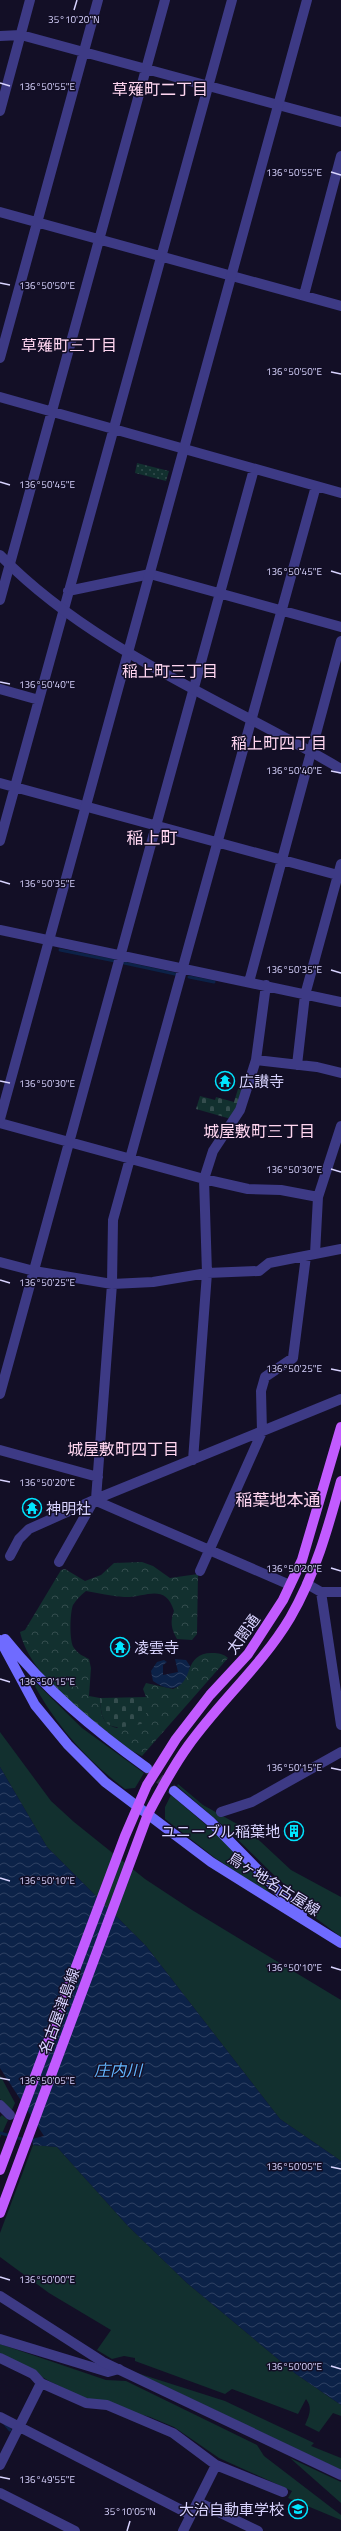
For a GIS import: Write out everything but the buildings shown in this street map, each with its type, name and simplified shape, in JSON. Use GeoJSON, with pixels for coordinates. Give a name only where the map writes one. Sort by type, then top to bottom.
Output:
{"type":"FeatureCollection","features":[{"type":"Feature","properties":{"kind":"main road","name":"太閤通"},"geometry":{"type":"LineString","coordinates":[[125,1836],[147,1785],[176,1739],[210,1694],[248,1654],[276,1613],[290,1585],[309,1538],[341,1427]]}},
{"type":"Feature","properties":{"kind":"main road","name":"太閤通"},"geometry":{"type":"LineString","coordinates":[[138,1842],[148,1814],[168,1777],[188,1746],[260,1661],[290,1617],[307,1584],[324,1542],[341,1481]]}},
{"type":"Feature","properties":{"kind":"main road"},"geometry":{"type":"LineString","coordinates":[[0,1633],[24,1663],[68,1707],[110,1742],[147,1768]]}},
{"type":"Feature","properties":{"kind":"main road","name":"鳥ヶ地名古屋線"},"geometry":{"type":"LineString","coordinates":[[0,1640],[35,1705],[51,1727],[105,1782],[211,1862],[341,1943]]}},
{"type":"Feature","properties":{"kind":"main road"},"geometry":{"type":"LineString","coordinates":[[174,1791],[210,1821],[296,1910],[330,1937]]}},
{"type":"Feature","properties":{"kind":"main road","name":"名古屋津島線"},"geometry":{"type":"LineString","coordinates":[[0,2170],[125,1836]]}},
{"type":"Feature","properties":{"kind":"main road","name":"名古屋津島線"},"geometry":{"type":"LineString","coordinates":[[0,2213],[138,1842]]}},
{"type":"Feature","properties":{"kind":"street"},"geometry":{"type":"LineString","coordinates":[[0,111],[30,0]]}},
{"type":"Feature","properties":{"kind":"street"},"geometry":{"type":"LineString","coordinates":[[0,358],[98,0]]}},
{"type":"Feature","properties":{"kind":"street"},"geometry":{"type":"LineString","coordinates":[[0,600],[2,585],[10,565],[165,0]]}},
{"type":"Feature","properties":{"kind":"street"},"geometry":{"type":"LineString","coordinates":[[0,841],[232,0]]}},
{"type":"Feature","properties":{"kind":"street"},"geometry":{"type":"LineString","coordinates":[[0,1119],[307,0]]}},
{"type":"Feature","properties":{"kind":"street"},"geometry":{"type":"LineString","coordinates":[[0,36],[21,35],[341,122]]}},
{"type":"Feature","properties":{"kind":"street"},"geometry":{"type":"LineString","coordinates":[[304,295],[341,156]]}},
{"type":"Feature","properties":{"kind":"street"},"geometry":{"type":"LineString","coordinates":[[0,212],[341,306]]}},
{"type":"Feature","properties":{"kind":"street"},"geometry":{"type":"LineString","coordinates":[[0,397],[341,493]]}},
{"type":"Feature","properties":{"kind":"street"},"geometry":{"type":"LineString","coordinates":[[0,1394],[254,469]]}},
{"type":"Feature","properties":{"kind":"street"},"geometry":{"type":"LineString","coordinates":[[59,1562],[95,1500],[112,1284],[113,1220],[316,486]]}},
{"type":"Feature","properties":{"kind":"street"},"geometry":{"type":"LineString","coordinates":[[0,555],[64,610],[129,652],[311,751],[341,769]]}},
{"type":"Feature","properties":{"kind":"street"},"geometry":{"type":"LineString","coordinates":[[68,591],[150,574],[341,627]]}},
{"type":"Feature","properties":{"kind":"street"},"geometry":{"type":"LineString","coordinates":[[249,982],[341,641]]}},
{"type":"Feature","properties":{"kind":"street"},"geometry":{"type":"LineString","coordinates":[[0,689],[39,700]]}},
{"type":"Feature","properties":{"kind":"street"},"geometry":{"type":"LineString","coordinates":[[0,783],[339,876]]}},
{"type":"Feature","properties":{"kind":"street"},"geometry":{"type":"LineString","coordinates":[[297,1065],[305,995],[339,876],[341,864]]}},
{"type":"Feature","properties":{"kind":"street"},"geometry":{"type":"LineString","coordinates":[[0,930],[49,942],[266,985],[341,1002]]}},
{"type":"Feature","properties":{"kind":"street"},"geometry":{"type":"LineString","coordinates":[[193,1460],[207,1273],[204,1179],[213,1151],[240,1110],[256,1060],[266,985]]}},
{"type":"Feature","properties":{"kind":"street"},"geometry":{"type":"LineString","coordinates":[[256,1060],[297,1065],[341,1073]]}},
{"type":"Feature","properties":{"kind":"street"},"geometry":{"type":"LineString","coordinates":[[0,1123],[204,1179],[248,1189],[281,1190],[318,1197]]}},
{"type":"Feature","properties":{"kind":"street"},"geometry":{"type":"LineString","coordinates":[[200,1571],[262,1432],[261,1391],[265,1377],[293,1358],[311,1255],[318,1197],[341,1126]]}},
{"type":"Feature","properties":{"kind":"street"},"geometry":{"type":"LineString","coordinates":[[0,1262],[34,1271],[112,1284],[153,1282],[207,1273],[259,1271],[270,1263],[341,1249]]}},
{"type":"Feature","properties":{"kind":"street"},"geometry":{"type":"LineString","coordinates":[[10,1556],[19,1539],[29,1529],[95,1500],[341,1399]]}},
{"type":"Feature","properties":{"kind":"street"},"geometry":{"type":"LineString","coordinates":[[0,1450],[98,1477]]}},
{"type":"Feature","properties":{"kind":"street"},"geometry":{"type":"LineString","coordinates":[[95,1500],[290,1585]]}},
{"type":"Feature","properties":{"kind":"street"},"geometry":{"type":"LineString","coordinates":[[307,1584],[321,1592],[341,1592]]}},
{"type":"Feature","properties":{"kind":"street"},"geometry":{"type":"LineString","coordinates":[[321,1592],[341,1725]]}},
{"type":"Feature","properties":{"kind":"street"},"geometry":{"type":"LineString","coordinates":[[221,1812],[252,1802],[341,1752]]}},
{"type":"Feature","properties":{"kind":"street"},"geometry":{"type":"LineString","coordinates":[[0,2105],[10,2115]]}},
{"type":"Feature","properties":{"kind":"street"},"geometry":{"type":"LineString","coordinates":[[0,2296],[47,2328],[119,2369],[341,2475]]}},
{"type":"Feature","properties":{"kind":"street"},"geometry":{"type":"LineString","coordinates":[[0,2338],[108,2372],[119,2369]]}},
{"type":"Feature","properties":{"kind":"street"},"geometry":{"type":"LineString","coordinates":[[0,2358],[33,2374],[41,2383],[86,2403],[107,2405],[173,2433],[216,2465],[283,2492]]}},
{"type":"Feature","properties":{"kind":"street"},"geometry":{"type":"LineString","coordinates":[[0,2465],[41,2383]]}},
{"type":"Feature","properties":{"kind":"street"},"geometry":{"type":"LineString","coordinates":[[0,2417],[191,2515]]}},
{"type":"Feature","properties":{"kind":"street"},"geometry":{"type":"LineString","coordinates":[[183,2531],[216,2465]]}},
{"type":"Feature","properties":{"kind":"street"},"geometry":{"type":"LineString","coordinates":[[0,2494],[75,2531]]}},
{"type":"Feature","properties":{"kind":"street"},"geometry":{"type":"LineString","coordinates":[[198,2502],[258,2531]]}},
{"type":"Feature","properties":{"kind":"green space"},"geometry":{"type":"Polygon","coordinates":[[[137,463],[169,471],[166,481],[135,473],[137,463]]]}},
{"type":"Feature","properties":{"kind":"green space"},"geometry":{"type":"Polygon","coordinates":[[[242,1076],[247,1077],[237,1109],[231,1119],[196,1109],[200,1096],[215,1100],[216,1097],[234,1102],[242,1076]]]}},
{"type":"Feature","properties":{"kind":"green space"},"geometry":{"type":"Polygon","coordinates":[[[142,1562],[153,1566],[170,1578],[198,1574],[197,1634],[192,1640],[177,1639],[173,1632],[172,1625],[174,1611],[170,1602],[160,1594],[124,1597],[86,1591],[82,1594],[73,1605],[72,1609],[70,1627],[72,1645],[81,1655],[89,1659],[91,1668],[89,1696],[100,1698],[103,1717],[108,1724],[117,1728],[146,1697],[143,1689],[146,1683],[173,1689],[184,1680],[197,1657],[204,1654],[213,1653],[221,1654],[228,1658],[142,1756],[132,1751],[83,1713],[51,1683],[37,1667],[26,1650],[20,1632],[25,1630],[61,1570],[65,1569],[85,1581],[101,1575],[114,1563],[142,1562]]]}},
{"type":"Feature","properties":{"kind":"green space"},"geometry":{"type":"Polygon","coordinates":[[[30,1677],[82,1728],[144,1773],[135,1788],[125,1789],[83,1752],[59,1724],[30,1677]]]}},
{"type":"Feature","properties":{"kind":"green space"},"geometry":{"type":"Polygon","coordinates":[[[146,1697],[146,1723],[119,1727],[112,1726],[107,1723],[104,1718],[101,1710],[100,1698],[146,1697]]]}},
{"type":"Feature","properties":{"kind":"green space"},"geometry":{"type":"Polygon","coordinates":[[[0,1732],[51,1801],[74,1822],[145,1879],[192,1910],[341,2000],[341,2161],[280,2119],[146,1946],[47,1847],[0,1767],[0,1732]]]}},
{"type":"Feature","properties":{"kind":"green space"},"geometry":{"type":"Polygon","coordinates":[[[178,1784],[203,1805],[248,1830],[291,1870],[341,1897],[341,1937],[309,1913],[309,1902],[279,1880],[227,1829],[177,1786],[178,1784]]]}},
{"type":"Feature","properties":{"kind":"green space"},"geometry":{"type":"Polygon","coordinates":[[[171,1795],[225,1841],[273,1896],[215,1858],[165,1819],[165,1807],[171,1795]]]}},
{"type":"Feature","properties":{"kind":"green space"},"geometry":{"type":"Polygon","coordinates":[[[0,2075],[15,2103],[11,2112],[0,2099],[0,2075]]]}},
{"type":"Feature","properties":{"kind":"green space"},"geometry":{"type":"Polygon","coordinates":[[[2,2115],[8,2120],[0,2138],[0,2117],[2,2115]]]}},
{"type":"Feature","properties":{"kind":"green space"},"geometry":{"type":"Polygon","coordinates":[[[33,2145],[57,2147],[128,2226],[187,2283],[296,2374],[341,2405],[341,2416],[333,2413],[319,2432],[305,2425],[310,2409],[306,2399],[298,2414],[232,2389],[225,2394],[135,2361],[135,2358],[124,2356],[112,2359],[97,2350],[111,2330],[49,2293],[0,2257],[0,2233],[33,2145]]]}},
{"type":"Feature","properties":{"kind":"green space"},"geometry":{"type":"Polygon","coordinates":[[[0,2344],[106,2380],[126,2381],[257,2445],[264,2456],[341,2515],[341,2520],[288,2498],[292,2491],[219,2458],[174,2427],[150,2417],[88,2400],[49,2381],[0,2353],[0,2344]]]}},
{"type":"Feature","properties":{"kind":"green space"},"geometry":{"type":"Polygon","coordinates":[[[137,2373],[225,2401],[314,2443],[311,2446],[341,2458],[341,2470],[137,2373]]]}},
{"type":"Feature","properties":{"kind":"green space"},"geometry":{"type":"Polygon","coordinates":[[[290,2458],[341,2482],[341,2503],[290,2458]]]}},
{"type":"Feature","properties":{"kind":"water"},"geometry":{"type":"Polygon","coordinates":[[[175,1659],[186,1660],[190,1666],[185,1680],[181,1684],[171,1688],[153,1681],[151,1671],[157,1662],[164,1660],[167,1662],[163,1665],[163,1675],[178,1672],[175,1659]]]}},
{"type":"Feature","properties":{"kind":"water","name":"庄内川"},"geometry":{"type":"Polygon","coordinates":[[[0,1767],[47,1847],[146,1946],[280,2119],[341,2161],[341,2405],[296,2374],[187,2283],[128,2226],[57,2147],[33,2145],[32,2139],[44,2136],[0,2068],[0,1767]]]}},
{"type":"Feature","properties":{"kind":"waterway"},"geometry":{"type":"LineString","coordinates":[[60,950],[115,961]]}},
{"type":"Feature","properties":{"kind":"waterway"},"geometry":{"type":"LineString","coordinates":[[124,963],[175,974]]}},
{"type":"Feature","properties":{"kind":"waterway"},"geometry":{"type":"LineString","coordinates":[[189,977],[214,982]]}},
{"type":"Feature","properties":{"kind":"waterway"},"geometry":{"type":"LineString","coordinates":[[0,2133],[25,2140]]}},
{"type":"Feature","properties":{"kind":"waterway"},"geometry":{"type":"LineString","coordinates":[[5,2424],[10,2430]]}},
{"type":"Feature","properties":{"kind":"tunnel"},"geometry":{"type":"LineString","coordinates":[[148,1769],[174,1791]]}},
{"type":"Feature","properties":{"kind":"place","name":"広讃寺"},"geometry":{"type":"Point","coordinates":[225,1081]}},
{"type":"Feature","properties":{"kind":"place","name":"神明社"},"geometry":{"type":"Point","coordinates":[32,1508]}},
{"type":"Feature","properties":{"kind":"place","name":"凌雲寺"},"geometry":{"type":"Point","coordinates":[120,1647]}},
{"type":"Feature","properties":{"kind":"place","name":"ユニーブル稲葉地"},"geometry":{"type":"Point","coordinates":[294,1831]}},
{"type":"Feature","properties":{"kind":"place","name":"大治自動車学校"},"geometry":{"type":"Point","coordinates":[298,2509]}},
{"type":"Feature","properties":{"kind":"district","name":"草薙町二丁目"},"geometry":{"type":"Point","coordinates":[160,89]}},
{"type":"Feature","properties":{"kind":"district","name":"草薙町三丁目"},"geometry":{"type":"Point","coordinates":[69,345]}},
{"type":"Feature","properties":{"kind":"district","name":"稲上町三丁目"},"geometry":{"type":"Point","coordinates":[170,671]}},
{"type":"Feature","properties":{"kind":"district","name":"稲上町四丁目"},"geometry":{"type":"Point","coordinates":[279,743]}},
{"type":"Feature","properties":{"kind":"district","name":"稲上町"},"geometry":{"type":"Point","coordinates":[152,838]}},
{"type":"Feature","properties":{"kind":"district","name":"城屋敷町三丁目"},"geometry":{"type":"Point","coordinates":[259,1131]}},
{"type":"Feature","properties":{"kind":"district","name":"城屋敷町四丁目"},"geometry":{"type":"Point","coordinates":[123,1449]}},
{"type":"Feature","properties":{"kind":"district","name":"稲葉地本通"},"geometry":{"type":"Point","coordinates":[278,1500]}}]}
